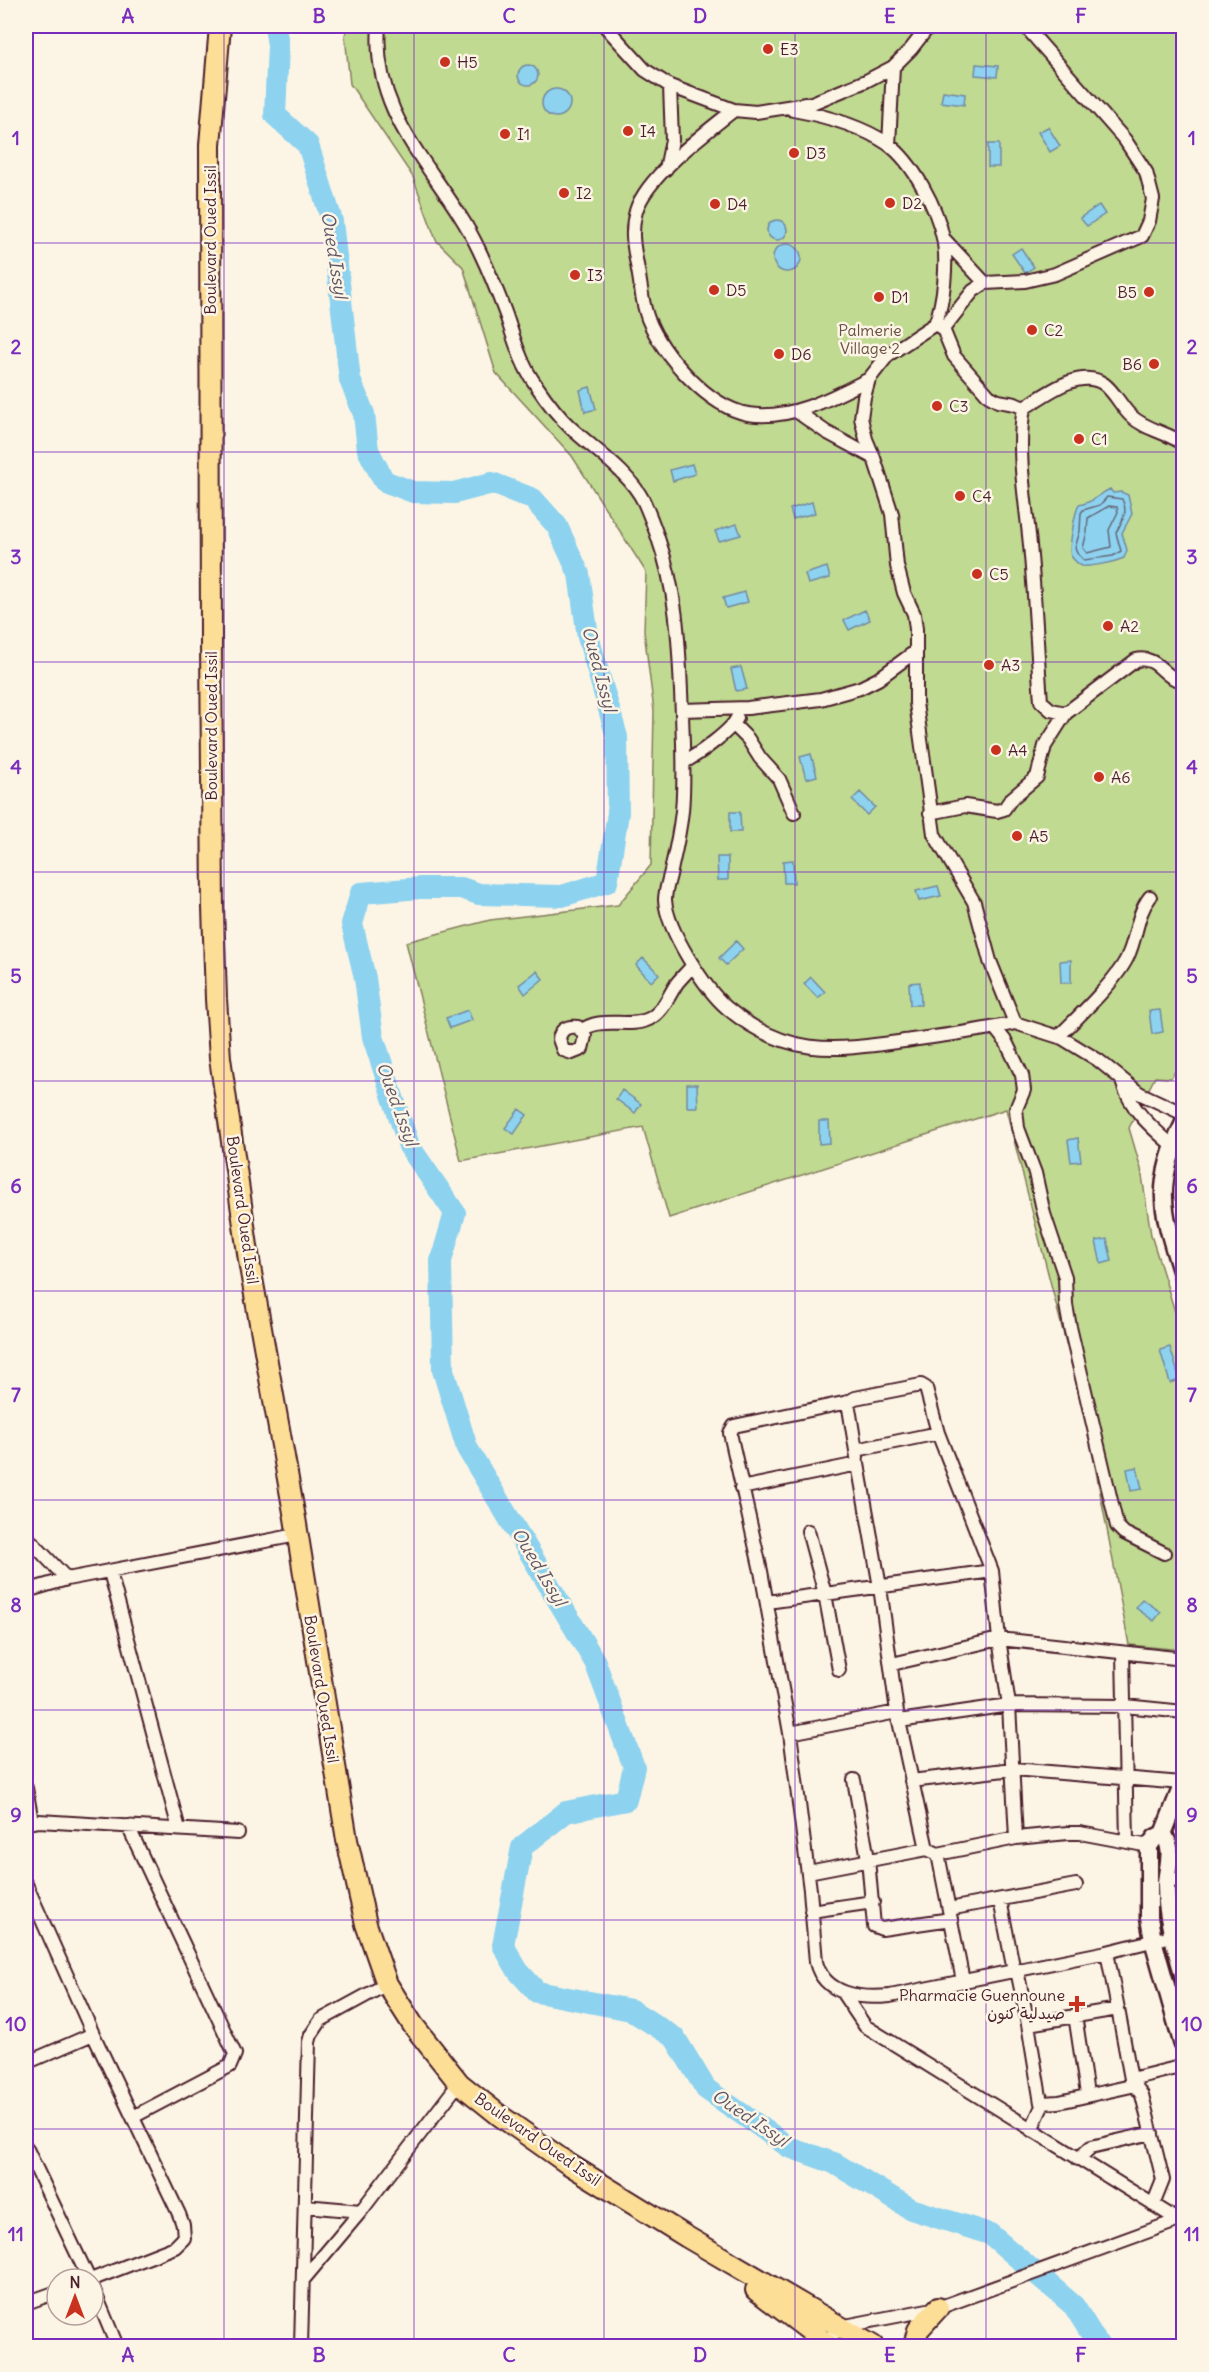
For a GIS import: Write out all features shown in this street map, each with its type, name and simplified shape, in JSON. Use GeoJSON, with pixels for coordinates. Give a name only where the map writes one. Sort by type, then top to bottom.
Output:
{"type":"FeatureCollection","features":[{"type":"Feature","properties":{"kind":"main road","name":"Boulevard Oued Issil"},"geometry":{"type":"LineString","coordinates":[[220,26],[210,156],[213,907],[220,1058],[249,1256],[346,1840],[366,1924],[387,1984],[413,2025],[459,2083],[499,2115],[567,2163],[687,2237],[873,2346]]}},
{"type":"Feature","properties":{"kind":"main road","name":"Boulevard Oued Issil"},"geometry":{"type":"LineString","coordinates":[[687,2237],[826,2345]]}},
{"type":"Feature","properties":{"kind":"main road"},"geometry":{"type":"LineString","coordinates":[[914,2346],[918,2330],[938,2308]]}},
{"type":"Feature","properties":{"kind":"street"},"geometry":{"type":"LineString","coordinates":[[379,26],[377,50],[395,114],[433,177],[466,224],[491,276],[532,380],[567,425],[618,470],[643,500],[670,576],[679,634],[684,762],[682,813],[665,903],[678,938],[706,985],[727,1007],[758,1028],[783,1041],[803,1047],[825,1049],[864,1047],[960,1035],[1015,1023],[1059,1036],[1093,1056],[1122,1081],[1146,1097],[1184,1114]]}},
{"type":"Feature","properties":{"kind":"street"},"geometry":{"type":"LineString","coordinates":[[605,26],[645,70],[670,86],[734,110],[756,112],[789,109],[841,93],[893,67],[929,26]]}},
{"type":"Feature","properties":{"kind":"street"},"geometry":{"type":"LineString","coordinates":[[1015,1023],[990,961],[974,902],[937,840],[930,813],[927,774],[916,703],[914,614],[904,593],[895,556],[895,529],[892,514],[866,440],[861,418],[869,380],[888,355],[939,327],[973,291],[986,284],[1055,274],[1142,236],[1152,210],[1151,185],[1136,154],[1025,26]]}},
{"type":"Feature","properties":{"kind":"street"},"geometry":{"type":"LineString","coordinates":[[889,145],[893,67]]}},
{"type":"Feature","properties":{"kind":"street"},"geometry":{"type":"LineString","coordinates":[[666,169],[672,140],[670,86]]}},
{"type":"Feature","properties":{"kind":"street"},"geometry":{"type":"LineString","coordinates":[[789,109],[824,116],[859,129],[889,145],[907,164],[921,183],[935,212],[944,239],[939,327],[954,356],[989,396],[998,401],[1024,408]]}},
{"type":"Feature","properties":{"kind":"street"},"geometry":{"type":"LineString","coordinates":[[734,110],[666,169],[646,191],[636,210],[632,236],[647,316],[656,335],[688,376],[724,404],[748,414],[796,411],[869,380]]}},
{"type":"Feature","properties":{"kind":"street"},"geometry":{"type":"LineString","coordinates":[[944,239],[986,284]]}},
{"type":"Feature","properties":{"kind":"street"},"geometry":{"type":"LineString","coordinates":[[1024,408],[1066,384],[1094,380],[1105,385],[1132,417],[1184,444]]}},
{"type":"Feature","properties":{"kind":"street"},"geometry":{"type":"LineString","coordinates":[[1024,408],[1022,421],[1024,479],[1036,610],[1041,700],[1051,710],[1066,713]]}},
{"type":"Feature","properties":{"kind":"street"},"geometry":{"type":"LineString","coordinates":[[796,411],[826,432],[874,458]]}},
{"type":"Feature","properties":{"kind":"street"},"geometry":{"type":"LineString","coordinates":[[682,710],[741,709],[821,699],[860,688],[878,679],[916,651]]}},
{"type":"Feature","properties":{"kind":"street"},"geometry":{"type":"LineString","coordinates":[[930,813],[965,806],[997,811],[1004,809],[1011,799],[1037,777],[1045,746],[1066,713],[1136,660],[1145,658],[1151,660],[1174,679],[1184,680]]}},
{"type":"Feature","properties":{"kind":"street"},"geometry":{"type":"LineString","coordinates":[[684,762],[705,751],[720,735],[734,725],[741,709]]}},
{"type":"Feature","properties":{"kind":"street"},"geometry":{"type":"LineString","coordinates":[[734,725],[779,779],[794,813]]}},
{"type":"Feature","properties":{"kind":"street"},"geometry":{"type":"LineString","coordinates":[[1059,1036],[1089,1005],[1127,958],[1140,914],[1150,897]]}},
{"type":"Feature","properties":{"kind":"street"},"geometry":{"type":"LineString","coordinates":[[581,1030],[587,1026],[607,1022],[647,1021],[656,1015],[677,983],[693,965]]}},
{"type":"Feature","properties":{"kind":"street"},"geometry":{"type":"LineString","coordinates":[[995,1028],[1006,1042],[1022,1075],[1024,1090],[1016,1108],[1018,1128],[1035,1173],[1044,1214],[1065,1277],[1070,1327],[1117,1526],[1124,1533],[1164,1553]]}},
{"type":"Feature","properties":{"kind":"street"},"geometry":{"type":"LineString","coordinates":[[1122,1081],[1128,1100],[1173,1146]]}},
{"type":"Feature","properties":{"kind":"street"},"geometry":{"type":"LineString","coordinates":[[1184,1123],[1173,1146],[1163,1178],[1162,1202],[1184,1281]]}},
{"type":"Feature","properties":{"kind":"street"},"geometry":{"type":"LineString","coordinates":[[1016,1838],[1009,1705],[992,1571],[938,1433],[924,1386],[855,1398],[848,1402],[734,1426],[730,1433],[767,1602],[790,1733],[808,1872],[814,1950],[819,1974],[828,1984],[842,1992],[865,1998],[877,1997],[1015,1971],[1178,1935]]}},
{"type":"Feature","properties":{"kind":"street"},"geometry":{"type":"LineString","coordinates":[[848,1402],[880,1587],[898,1717],[911,1781],[950,1914],[963,1981]]}},
{"type":"Feature","properties":{"kind":"street"},"geometry":{"type":"LineString","coordinates":[[856,1450],[938,1433]]}},
{"type":"Feature","properties":{"kind":"street"},"geometry":{"type":"LineString","coordinates":[[741,1488],[858,1464]]}},
{"type":"Feature","properties":{"kind":"street"},"geometry":{"type":"LineString","coordinates":[[808,1531],[825,1594],[839,1670]]}},
{"type":"Feature","properties":{"kind":"street"},"geometry":{"type":"LineString","coordinates":[[26,1591],[67,1579],[297,1535]]}},
{"type":"Feature","properties":{"kind":"street"},"geometry":{"type":"LineString","coordinates":[[26,1536],[67,1579]]}},
{"type":"Feature","properties":{"kind":"street"},"geometry":{"type":"LineString","coordinates":[[767,1602],[992,1571]]}},
{"type":"Feature","properties":{"kind":"street"},"geometry":{"type":"LineString","coordinates":[[110,1572],[179,1829]]}},
{"type":"Feature","properties":{"kind":"street"},"geometry":{"type":"LineString","coordinates":[[892,1664],[999,1639],[1184,1659]]}},
{"type":"Feature","properties":{"kind":"street"},"geometry":{"type":"LineString","coordinates":[[1123,1653],[1127,1841]]}},
{"type":"Feature","properties":{"kind":"street"},"geometry":{"type":"LineString","coordinates":[[790,1733],[898,1717],[1009,1705],[1125,1707],[1184,1712]]}},
{"type":"Feature","properties":{"kind":"street"},"geometry":{"type":"LineString","coordinates":[[911,1781],[1013,1769],[1183,1782],[1176,1813],[1162,1834],[1155,1838],[1149,1846],[1149,1918],[1153,1940],[1184,2049]]}},
{"type":"Feature","properties":{"kind":"street"},"geometry":{"type":"LineString","coordinates":[[854,1780],[868,1859],[874,1926],[879,1929],[950,1914],[1000,1900],[1077,1885]]}},
{"type":"Feature","properties":{"kind":"street"},"geometry":{"type":"LineString","coordinates":[[26,1788],[29,1822],[238,1833]]}},
{"type":"Feature","properties":{"kind":"street"},"geometry":{"type":"LineString","coordinates":[[128,1826],[235,2055],[230,2066],[133,2117]]}},
{"type":"Feature","properties":{"kind":"street"},"geometry":{"type":"LineString","coordinates":[[808,1872],[868,1859],[1068,1833],[1149,1846]]}},
{"type":"Feature","properties":{"kind":"street"},"geometry":{"type":"LineString","coordinates":[[1162,1834],[1170,1847],[1166,1883],[1168,1915],[1178,1935],[1184,1977]]}},
{"type":"Feature","properties":{"kind":"street"},"geometry":{"type":"LineString","coordinates":[[1166,1883],[1184,1877]]}},
{"type":"Feature","properties":{"kind":"street"},"geometry":{"type":"LineString","coordinates":[[26,1884],[93,2034],[183,2225],[184,2238],[175,2247],[105,2274]]}},
{"type":"Feature","properties":{"kind":"street"},"geometry":{"type":"LineString","coordinates":[[1000,1900],[1028,2024],[1039,2100],[1043,2104]]}},
{"type":"Feature","properties":{"kind":"street"},"geometry":{"type":"LineString","coordinates":[[811,1911],[873,1902]]}},
{"type":"Feature","properties":{"kind":"street"},"geometry":{"type":"LineString","coordinates":[[1107,1952],[1133,2082],[1142,2095],[1162,2180],[1153,2205]]}},
{"type":"Feature","properties":{"kind":"street"},"geometry":{"type":"LineString","coordinates":[[301,2346],[309,2042],[321,2020],[387,1984]]}},
{"type":"Feature","properties":{"kind":"street"},"geometry":{"type":"LineString","coordinates":[[842,1992],[865,2026],[1153,2205],[1180,2219]]}},
{"type":"Feature","properties":{"kind":"street"},"geometry":{"type":"LineString","coordinates":[[1028,2024],[1118,2009]]}},
{"type":"Feature","properties":{"kind":"street"},"geometry":{"type":"LineString","coordinates":[[1075,2015],[1086,2094]]}},
{"type":"Feature","properties":{"kind":"street"},"geometry":{"type":"LineString","coordinates":[[26,2063],[93,2034]]}},
{"type":"Feature","properties":{"kind":"street"},"geometry":{"type":"LineString","coordinates":[[1043,2104],[1133,2082],[1184,2066]]}},
{"type":"Feature","properties":{"kind":"street"},"geometry":{"type":"LineString","coordinates":[[303,2280],[361,2211],[459,2083]]}},
{"type":"Feature","properties":{"kind":"street"},"geometry":{"type":"LineString","coordinates":[[1031,2130],[1043,2104]]}},
{"type":"Feature","properties":{"kind":"street"},"geometry":{"type":"LineString","coordinates":[[1078,2159],[1091,2147],[1152,2133]]}},
{"type":"Feature","properties":{"kind":"street"},"geometry":{"type":"LineString","coordinates":[[26,2147],[85,2267]]}},
{"type":"Feature","properties":{"kind":"street"},"geometry":{"type":"LineString","coordinates":[[305,2206],[361,2211]]}},
{"type":"Feature","properties":{"kind":"street"},"geometry":{"type":"LineString","coordinates":[[826,2345],[840,2327],[938,2308],[1180,2219]]}},
{"type":"Feature","properties":{"kind":"street"},"geometry":{"type":"LineString","coordinates":[[26,2303],[45,2296]]}},
{"type":"Feature","properties":{"kind":"street"},"geometry":{"type":"LineString","coordinates":[[105,2317],[117,2346]]}},
{"type":"Feature","properties":{"kind":"green space","name":"Palmerie Village 2"},"geometry":{"type":"Polygon","coordinates":[[[348,26],[1183,26],[1183,1058],[1171,1078],[1155,1077],[1129,1128],[1141,1169],[1151,1235],[1183,1337],[1183,1650],[1129,1645],[1088,1429],[1006,1109],[669,1218],[643,1127],[461,1161],[406,942],[490,920],[618,905],[651,865],[654,711],[644,631],[646,572],[572,456],[496,373],[463,267],[436,240],[413,177],[350,84],[345,35],[348,26]]]}},
{"type":"Feature","properties":{"kind":"water"},"geometry":{"type":"Polygon","coordinates":[[[976,64],[998,66],[997,77],[975,75],[976,64]]]}},
{"type":"Feature","properties":{"kind":"water"},"geometry":{"type":"Polygon","coordinates":[[[528,65],[535,68],[538,75],[535,82],[528,85],[521,82],[518,75],[521,68],[528,65]]]}},
{"type":"Feature","properties":{"kind":"water"},"geometry":{"type":"Polygon","coordinates":[[[556,89],[566,93],[570,103],[566,113],[556,117],[546,113],[542,103],[546,93],[556,89]]]}},
{"type":"Feature","properties":{"kind":"water"},"geometry":{"type":"Polygon","coordinates":[[[943,91],[965,94],[964,105],[941,102],[943,91]]]}},
{"type":"Feature","properties":{"kind":"water"},"geometry":{"type":"Polygon","coordinates":[[[1048,127],[1060,146],[1050,152],[1038,132],[1048,127]]]}},
{"type":"Feature","properties":{"kind":"water"},"geometry":{"type":"Polygon","coordinates":[[[988,144],[999,144],[999,167],[988,167],[988,144]]]}},
{"type":"Feature","properties":{"kind":"water"},"geometry":{"type":"Polygon","coordinates":[[[1099,205],[1105,214],[1087,226],[1080,218],[1099,205]]]}},
{"type":"Feature","properties":{"kind":"water"},"geometry":{"type":"Polygon","coordinates":[[[777,220],[784,223],[787,230],[784,237],[777,240],[770,237],[767,230],[770,223],[777,220]]]}},
{"type":"Feature","properties":{"kind":"water"},"geometry":{"type":"Polygon","coordinates":[[[787,244],[797,248],[801,258],[797,268],[787,272],[777,268],[773,258],[777,248],[787,244]]]}},
{"type":"Feature","properties":{"kind":"water"},"geometry":{"type":"Polygon","coordinates":[[[1021,248],[1034,267],[1025,273],[1012,254],[1021,248]]]}},
{"type":"Feature","properties":{"kind":"water"},"geometry":{"type":"Polygon","coordinates":[[[590,387],[596,409],[585,412],[580,390],[590,387]]]}},
{"type":"Feature","properties":{"kind":"water"},"geometry":{"type":"Polygon","coordinates":[[[692,464],[695,474],[673,481],[670,470],[692,464]]]}},
{"type":"Feature","properties":{"kind":"water"},"geometry":{"type":"Polygon","coordinates":[[[1110,489],[1113,493],[1121,492],[1128,495],[1132,514],[1122,533],[1127,550],[1124,558],[1120,560],[1082,566],[1073,559],[1070,552],[1077,509],[1079,505],[1110,489]]]}},
{"type":"Feature","properties":{"kind":"water"},"geometry":{"type":"Polygon","coordinates":[[[812,502],[815,513],[793,519],[790,509],[812,502]]]}},
{"type":"Feature","properties":{"kind":"water"},"geometry":{"type":"Polygon","coordinates":[[[737,524],[741,535],[719,541],[715,531],[737,524]]]}},
{"type":"Feature","properties":{"kind":"water"},"geometry":{"type":"Polygon","coordinates":[[[827,567],[830,578],[808,584],[805,574],[827,567]]]}},
{"type":"Feature","properties":{"kind":"water"},"geometry":{"type":"Polygon","coordinates":[[[745,592],[748,602],[726,608],[723,598],[745,592]]]}},
{"type":"Feature","properties":{"kind":"water"},"geometry":{"type":"Polygon","coordinates":[[[865,610],[870,620],[849,630],[844,620],[865,610]]]}},
{"type":"Feature","properties":{"kind":"water"},"geometry":{"type":"Polygon","coordinates":[[[741,667],[747,689],[736,691],[731,669],[741,667]]]}},
{"type":"Feature","properties":{"kind":"water"},"geometry":{"type":"Polygon","coordinates":[[[811,754],[817,776],[806,779],[800,757],[811,754]]]}},
{"type":"Feature","properties":{"kind":"water"},"geometry":{"type":"Polygon","coordinates":[[[860,792],[875,807],[867,815],[852,800],[860,792]]]}},
{"type":"Feature","properties":{"kind":"water"},"geometry":{"type":"Polygon","coordinates":[[[730,812],[740,812],[741,832],[730,832],[730,812]]]}},
{"type":"Feature","properties":{"kind":"water"},"geometry":{"type":"Polygon","coordinates":[[[717,857],[728,857],[728,880],[718,880],[717,857]]]}},
{"type":"Feature","properties":{"kind":"water"},"geometry":{"type":"Polygon","coordinates":[[[793,860],[794,883],[784,883],[783,861],[793,860]]]}},
{"type":"Feature","properties":{"kind":"water"},"geometry":{"type":"Polygon","coordinates":[[[938,886],[941,896],[919,901],[916,891],[938,886]]]}},
{"type":"Feature","properties":{"kind":"water"},"geometry":{"type":"Polygon","coordinates":[[[736,941],[743,949],[726,965],[719,958],[736,941]]]}},
{"type":"Feature","properties":{"kind":"water"},"geometry":{"type":"Polygon","coordinates":[[[643,958],[659,974],[651,982],[636,965],[643,958]]]}},
{"type":"Feature","properties":{"kind":"water"},"geometry":{"type":"Polygon","coordinates":[[[1071,960],[1071,983],[1061,983],[1060,961],[1071,960]]]}},
{"type":"Feature","properties":{"kind":"water"},"geometry":{"type":"Polygon","coordinates":[[[537,971],[543,979],[525,994],[519,985],[537,971]]]}},
{"type":"Feature","properties":{"kind":"water"},"geometry":{"type":"Polygon","coordinates":[[[811,977],[825,992],[818,998],[804,984],[811,977]]]}},
{"type":"Feature","properties":{"kind":"water"},"geometry":{"type":"Polygon","coordinates":[[[920,982],[921,1005],[910,1005],[909,983],[920,982]]]}},
{"type":"Feature","properties":{"kind":"water"},"geometry":{"type":"Polygon","coordinates":[[[468,1010],[472,1020],[450,1028],[446,1018],[468,1010]]]}},
{"type":"Feature","properties":{"kind":"water"},"geometry":{"type":"Polygon","coordinates":[[[1160,1010],[1163,1032],[1152,1034],[1149,1011],[1160,1010]]]}},
{"type":"Feature","properties":{"kind":"water"},"geometry":{"type":"Polygon","coordinates":[[[687,1084],[697,1084],[698,1107],[687,1107],[687,1084]]]}},
{"type":"Feature","properties":{"kind":"water"},"geometry":{"type":"Polygon","coordinates":[[[622,1090],[641,1104],[635,1113],[616,1099],[622,1090]]]}},
{"type":"Feature","properties":{"kind":"water"},"geometry":{"type":"Polygon","coordinates":[[[519,1109],[527,1115],[514,1134],[505,1128],[519,1109]]]}},
{"type":"Feature","properties":{"kind":"water"},"geometry":{"type":"Polygon","coordinates":[[[819,1121],[829,1121],[830,1143],[819,1144],[819,1121]]]}},
{"type":"Feature","properties":{"kind":"water"},"geometry":{"type":"Polygon","coordinates":[[[1078,1138],[1081,1161],[1071,1162],[1068,1140],[1078,1138]]]}},
{"type":"Feature","properties":{"kind":"water"},"geometry":{"type":"Polygon","coordinates":[[[1107,1239],[1112,1261],[1101,1264],[1096,1241],[1107,1239]]]}},
{"type":"Feature","properties":{"kind":"water"},"geometry":{"type":"Polygon","coordinates":[[[1170,1347],[1180,1380],[1170,1383],[1160,1350],[1170,1347]]]}},
{"type":"Feature","properties":{"kind":"water"},"geometry":{"type":"Polygon","coordinates":[[[1137,1467],[1142,1489],[1131,1491],[1127,1469],[1137,1467]]]}},
{"type":"Feature","properties":{"kind":"water"},"geometry":{"type":"Polygon","coordinates":[[[1142,1599],[1161,1612],[1154,1621],[1136,1608],[1142,1599]]]}},
{"type":"Feature","properties":{"kind":"waterway","name":"Oued Issyl"},"geometry":{"type":"LineString","coordinates":[[275,26],[278,45],[275,115],[308,145],[332,221],[350,380],[364,414],[368,450],[384,481],[413,492],[454,493],[492,483],[533,499],[557,526],[579,574],[588,637],[617,737],[618,813],[607,882],[562,896],[479,894],[461,888],[420,888],[361,893],[352,924],[365,978],[373,1037],[409,1146],[455,1213],[441,1261],[443,1370],[467,1448],[595,1662],[634,1767],[626,1800],[566,1812],[522,1847],[503,1945],[518,1971],[537,1992],[631,2010],[675,2038],[706,2089],[789,2147],[834,2163],[911,2209],[990,2234],[1074,2306],[1099,2346]]}},
{"type":"Feature","properties":{"kind":"place","name":"E3"},"geometry":{"type":"Point","coordinates":[768,49]}},
{"type":"Feature","properties":{"kind":"place","name":"H5"},"geometry":{"type":"Point","coordinates":[445,62]}},
{"type":"Feature","properties":{"kind":"place","name":"I4"},"geometry":{"type":"Point","coordinates":[628,131]}},
{"type":"Feature","properties":{"kind":"place","name":"I1"},"geometry":{"type":"Point","coordinates":[505,134]}},
{"type":"Feature","properties":{"kind":"place","name":"D3"},"geometry":{"type":"Point","coordinates":[794,153]}},
{"type":"Feature","properties":{"kind":"place","name":"I2"},"geometry":{"type":"Point","coordinates":[564,193]}},
{"type":"Feature","properties":{"kind":"place","name":"D2"},"geometry":{"type":"Point","coordinates":[890,203]}},
{"type":"Feature","properties":{"kind":"place","name":"D4"},"geometry":{"type":"Point","coordinates":[715,204]}},
{"type":"Feature","properties":{"kind":"place","name":"I3"},"geometry":{"type":"Point","coordinates":[575,275]}},
{"type":"Feature","properties":{"kind":"place","name":"D5"},"geometry":{"type":"Point","coordinates":[714,290]}},
{"type":"Feature","properties":{"kind":"place","name":"B5"},"geometry":{"type":"Point","coordinates":[1149,292]}},
{"type":"Feature","properties":{"kind":"place","name":"D1"},"geometry":{"type":"Point","coordinates":[879,297]}},
{"type":"Feature","properties":{"kind":"place","name":"C2"},"geometry":{"type":"Point","coordinates":[1032,330]}},
{"type":"Feature","properties":{"kind":"place","name":"D6"},"geometry":{"type":"Point","coordinates":[779,354]}},
{"type":"Feature","properties":{"kind":"place","name":"B6"},"geometry":{"type":"Point","coordinates":[1154,364]}},
{"type":"Feature","properties":{"kind":"place","name":"C3"},"geometry":{"type":"Point","coordinates":[937,406]}},
{"type":"Feature","properties":{"kind":"place","name":"C1"},"geometry":{"type":"Point","coordinates":[1079,439]}},
{"type":"Feature","properties":{"kind":"place","name":"C4"},"geometry":{"type":"Point","coordinates":[960,496]}},
{"type":"Feature","properties":{"kind":"place","name":"C5"},"geometry":{"type":"Point","coordinates":[977,574]}},
{"type":"Feature","properties":{"kind":"place","name":"A2"},"geometry":{"type":"Point","coordinates":[1108,626]}},
{"type":"Feature","properties":{"kind":"place","name":"A3"},"geometry":{"type":"Point","coordinates":[989,665]}},
{"type":"Feature","properties":{"kind":"place","name":"A4"},"geometry":{"type":"Point","coordinates":[996,750]}},
{"type":"Feature","properties":{"kind":"place","name":"A6"},"geometry":{"type":"Point","coordinates":[1099,777]}},
{"type":"Feature","properties":{"kind":"place","name":"A5"},"geometry":{"type":"Point","coordinates":[1017,836]}},
{"type":"Feature","properties":{"kind":"place","name":"Pharmacie Guennoune صيدلية كنون"},"geometry":{"type":"Point","coordinates":[1077,2004]}}]}
